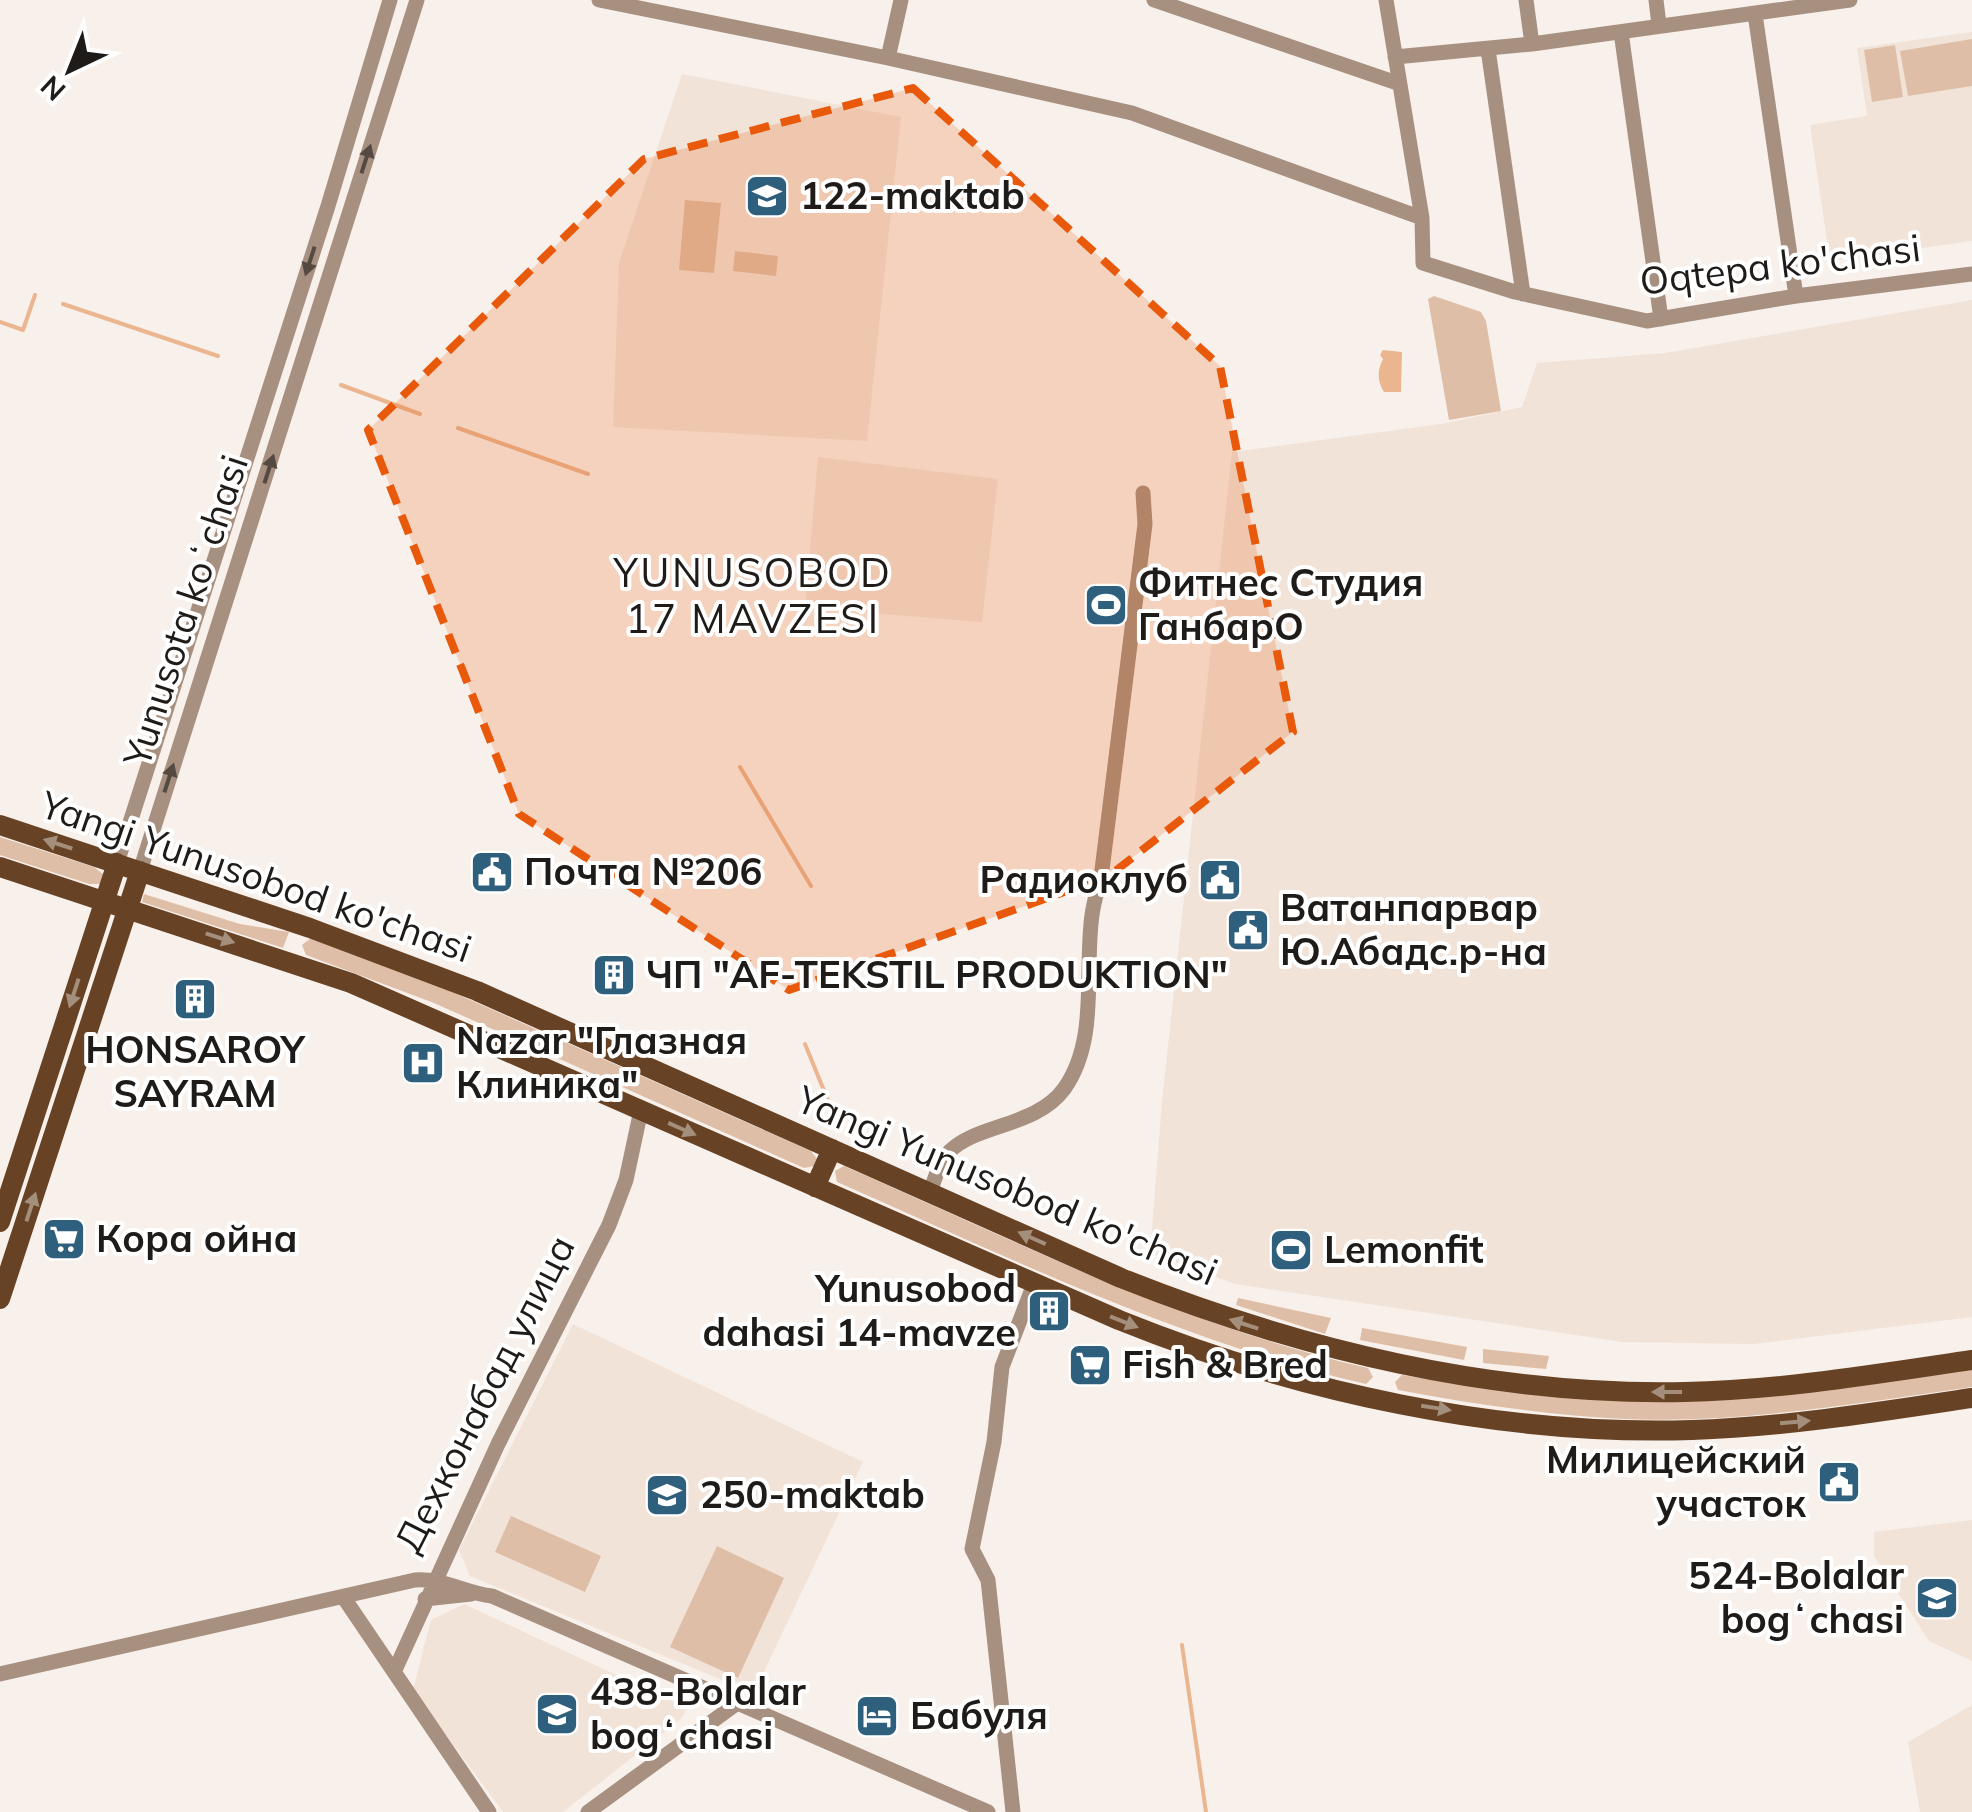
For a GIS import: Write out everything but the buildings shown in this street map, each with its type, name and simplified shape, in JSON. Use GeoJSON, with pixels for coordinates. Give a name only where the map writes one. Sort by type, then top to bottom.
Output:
{"type":"FeatureCollection","features":[{"type":"Feature","properties":{"kind":"main road","name":"Yangi Yunusobod ko'chasi"},"geometry":{"type":"LineString","coordinates":[[0,825],[310,928],[477,991],[1121,1278],[1274,1334],[1386,1361],[1546,1386],[1671,1392],[1797,1385],[1972,1360]]}},
{"type":"Feature","properties":{"kind":"main road","name":"Yunusota koʻchasi"},"geometry":{"type":"LineString","coordinates":[[0,1222],[116,864]]}},
{"type":"Feature","properties":{"kind":"main road","name":"Yangi Yunusobod ko'chasi"},"geometry":{"type":"LineString","coordinates":[[0,867],[351,983],[1034,1284],[1185,1346],[1304,1381],[1517,1420],[1668,1430],[1810,1421],[1972,1398]]}},
{"type":"Feature","properties":{"kind":"main road","name":"Yunusota koʻchasi"},"geometry":{"type":"LineString","coordinates":[[0,1300],[140,871]]}},
{"type":"Feature","properties":{"kind":"main road"},"geometry":{"type":"LineString","coordinates":[[297,963],[290,946],[295,937],[310,928]]}},
{"type":"Feature","properties":{"kind":"main road"},"geometry":{"type":"LineString","coordinates":[[816,1188],[832,1149]]}},
{"type":"Feature","properties":{"kind":"main road"},"geometry":{"type":"LineString","coordinates":[[1381,1398],[1386,1361]]}},
{"type":"Feature","properties":{"kind":"street","name":"Yunusota koʻchasi"},"geometry":{"type":"LineString","coordinates":[[116,864],[328,206],[390,0]]}},
{"type":"Feature","properties":{"kind":"street","name":"Yunusota koʻchasi"},"geometry":{"type":"LineString","coordinates":[[140,871],[418,0]]}},
{"type":"Feature","properties":{"kind":"street"},"geometry":{"type":"LineString","coordinates":[[600,0],[888,58],[1132,113],[1422,218]]}},
{"type":"Feature","properties":{"kind":"street"},"geometry":{"type":"LineString","coordinates":[[888,58],[901,0]]}},
{"type":"Feature","properties":{"kind":"street"},"geometry":{"type":"LineString","coordinates":[[1154,0],[1397,83]]}},
{"type":"Feature","properties":{"kind":"street"},"geometry":{"type":"LineString","coordinates":[[1386,0],[1422,218]]}},
{"type":"Feature","properties":{"kind":"street"},"geometry":{"type":"LineString","coordinates":[[1526,0],[1532,44]]}},
{"type":"Feature","properties":{"kind":"street"},"geometry":{"type":"LineString","coordinates":[[1656,0],[1659,25]]}},
{"type":"Feature","properties":{"kind":"street"},"geometry":{"type":"LineString","coordinates":[[1395,57],[1532,44],[1755,14],[1792,4],[1850,0]]}},
{"type":"Feature","properties":{"kind":"street"},"geometry":{"type":"LineString","coordinates":[[1755,14],[1796,296]]}},
{"type":"Feature","properties":{"kind":"street"},"geometry":{"type":"LineString","coordinates":[[1621,32],[1662,319]]}},
{"type":"Feature","properties":{"kind":"street"},"geometry":{"type":"LineString","coordinates":[[1488,49],[1523,294]]}},
{"type":"Feature","properties":{"kind":"street","name":"Oqtepa ko'chasi"},"geometry":{"type":"LineString","coordinates":[[1422,218],[1423,263],[1523,294],[1647,320],[1972,274]]}},
{"type":"Feature","properties":{"kind":"street"},"geometry":{"type":"LineString","coordinates":[[930,1192],[952,1148],[1021,1120],[1052,1102],[1064,1090],[1082,1054],[1092,915],[1102,870],[1146,524],[1144,493]]}},
{"type":"Feature","properties":{"kind":"street","name":"Дехконабад улица"},"geometry":{"type":"LineString","coordinates":[[0,1674],[434,1578],[609,1225],[630,1167],[641,1110]]}},
{"type":"Feature","properties":{"kind":"street"},"geometry":{"type":"LineString","coordinates":[[1013,1812],[988,1580],[972,1549],[994,1442],[1002,1367],[1034,1284]]}},
{"type":"Feature","properties":{"kind":"street"},"geometry":{"type":"LineString","coordinates":[[395,1670],[434,1578],[472,1594]]}},
{"type":"Feature","properties":{"kind":"street"},"geometry":{"type":"LineString","coordinates":[[425,1600],[472,1594],[492,1596],[988,1812]]}},
{"type":"Feature","properties":{"kind":"street"},"geometry":{"type":"LineString","coordinates":[[344,1598],[488,1812]]}},
{"type":"Feature","properties":{"kind":"street"},"geometry":{"type":"LineString","coordinates":[[588,1812],[736,1704]]}},
{"type":"Feature","properties":{"kind":"highlighted area"},"geometry":{"type":"Polygon","coordinates":[[[913,88],[1220,366],[1293,732],[1109,876],[789,990],[519,814],[368,430],[644,159],[913,88]]]}},
{"type":"Feature","properties":{"kind":"shaded area"},"geometry":{"type":"Polygon","coordinates":[[[1972,32],[1972,241],[1830,261],[1810,125],[1867,116],[1857,48],[1972,32]]]}},
{"type":"Feature","properties":{"kind":"shaded area"},"geometry":{"type":"Polygon","coordinates":[[[1972,39],[1972,86],[1908,96],[1900,51],[1972,39]]]}},
{"type":"Feature","properties":{"kind":"shaded area"},"geometry":{"type":"Polygon","coordinates":[[[1895,45],[1903,97],[1872,102],[1864,50],[1895,45]]]}},
{"type":"Feature","properties":{"kind":"shaded area","name":"122-maktab"},"geometry":{"type":"Polygon","coordinates":[[[682,74],[901,117],[867,441],[613,427],[619,263],[682,74]]]}},
{"type":"Feature","properties":{"kind":"shaded area"},"geometry":{"type":"Polygon","coordinates":[[[685,200],[721,203],[714,273],[679,270],[685,200]]]}},
{"type":"Feature","properties":{"kind":"shaded area"},"geometry":{"type":"Polygon","coordinates":[[[735,251],[778,256],[776,276],[733,271],[735,251]]]}},
{"type":"Feature","properties":{"kind":"shaded area"},"geometry":{"type":"Polygon","coordinates":[[[1434,296],[1481,312],[1486,321],[1501,411],[1449,420],[1428,299],[1434,296]]]}},
{"type":"Feature","properties":{"kind":"shaded area"},"geometry":{"type":"Polygon","coordinates":[[[1972,300],[1972,1317],[1754,1344],[1622,1342],[1235,1284],[1150,1253],[1162,1102],[1232,452],[1441,424],[1522,407],[1537,363],[1665,353],[1972,300]]]}},
{"type":"Feature","properties":{"kind":"shaded area"},"geometry":{"type":"Polygon","coordinates":[[[1383,350],[1402,352],[1401,392],[1384,392],[1382,388],[1379,376],[1383,350]]]}},
{"type":"Feature","properties":{"kind":"shaded area"},"geometry":{"type":"Polygon","coordinates":[[[818,457],[998,479],[982,622],[805,608],[818,457]]]}},
{"type":"Feature","properties":{"kind":"shaded area"},"geometry":{"type":"Polygon","coordinates":[[[0,837],[94,867],[108,878],[106,884],[89,884],[0,855],[0,837]]]}},
{"type":"Feature","properties":{"kind":"shaded area"},"geometry":{"type":"Polygon","coordinates":[[[144,894],[240,924],[289,932],[283,948],[142,902],[144,894]]]}},
{"type":"Feature","properties":{"kind":"shaded area"},"geometry":{"type":"Polygon","coordinates":[[[311,938],[441,987],[811,1151],[818,1160],[814,1166],[804,1168],[434,1003],[306,955],[302,945],[311,938]]]}},
{"type":"Feature","properties":{"kind":"shaded area"},"geometry":{"type":"Polygon","coordinates":[[[844,1166],[1167,1305],[1300,1350],[1368,1368],[1373,1377],[1366,1384],[1297,1366],[1097,1296],[837,1182],[835,1171],[844,1166]]]}},
{"type":"Feature","properties":{"kind":"shaded area"},"geometry":{"type":"Polygon","coordinates":[[[1238,1298],[1331,1318],[1325,1334],[1236,1305],[1238,1298]]]}},
{"type":"Feature","properties":{"kind":"shaded area","name":"250-maktab"},"geometry":{"type":"Polygon","coordinates":[[[573,1324],[863,1462],[754,1693],[470,1576],[459,1550],[573,1324]]]}},
{"type":"Feature","properties":{"kind":"shaded area"},"geometry":{"type":"Polygon","coordinates":[[[1362,1328],[1467,1347],[1464,1360],[1360,1340],[1362,1328]]]}},
{"type":"Feature","properties":{"kind":"shaded area"},"geometry":{"type":"Polygon","coordinates":[[[1483,1349],[1549,1356],[1546,1369],[1483,1363],[1483,1349]]]}},
{"type":"Feature","properties":{"kind":"shaded area"},"geometry":{"type":"Polygon","coordinates":[[[1972,1369],[1972,1387],[1799,1411],[1668,1420],[1510,1408],[1398,1390],[1395,1382],[1402,1375],[1513,1392],[1972,1369]]]}},
{"type":"Feature","properties":{"kind":"shaded area"},"geometry":{"type":"Polygon","coordinates":[[[511,1516],[601,1556],[585,1592],[495,1552],[511,1516]]]}},
{"type":"Feature","properties":{"kind":"shaded area","name":"524-Bolalar bogʻchasi"},"geometry":{"type":"Polygon","coordinates":[[[1972,1520],[1972,1661],[1929,1641],[1874,1556],[1874,1532],[1972,1520]]]}},
{"type":"Feature","properties":{"kind":"shaded area"},"geometry":{"type":"Polygon","coordinates":[[[717,1546],[784,1578],[738,1678],[670,1647],[717,1546]]]}},
{"type":"Feature","properties":{"kind":"shaded area","name":"438-Bolalar bogʻchasi"},"geometry":{"type":"Polygon","coordinates":[[[464,1604],[687,1708],[681,1719],[563,1812],[503,1812],[413,1690],[431,1620],[464,1604]]]}},
{"type":"Feature","properties":{"kind":"shaded area"},"geometry":{"type":"Polygon","coordinates":[[[1972,1705],[1972,1812],[1920,1812],[1908,1742],[1972,1705]]]}},
{"type":"Feature","properties":{"kind":"waterway"},"geometry":{"type":"LineString","coordinates":[[0,322],[23,330],[35,295]]}},
{"type":"Feature","properties":{"kind":"waterway"},"geometry":{"type":"LineString","coordinates":[[63,304],[218,356]]}},
{"type":"Feature","properties":{"kind":"waterway"},"geometry":{"type":"LineString","coordinates":[[341,385],[420,414]]}},
{"type":"Feature","properties":{"kind":"waterway"},"geometry":{"type":"LineString","coordinates":[[458,428],[588,474]]}},
{"type":"Feature","properties":{"kind":"waterway"},"geometry":{"type":"LineString","coordinates":[[740,767],[811,886]]}},
{"type":"Feature","properties":{"kind":"waterway"},"geometry":{"type":"LineString","coordinates":[[805,1044],[836,1120]]}},
{"type":"Feature","properties":{"kind":"waterway"},"geometry":{"type":"LineString","coordinates":[[1182,1645],[1206,1812]]}},
{"type":"Feature","properties":{"kind":"place","name":"122-maktab"},"geometry":{"type":"Point","coordinates":[767,196]}},
{"type":"Feature","properties":{"kind":"place","name":"Фитнес Студия ГанбарО"},"geometry":{"type":"Point","coordinates":[1106,605]}},
{"type":"Feature","properties":{"kind":"place","name":"Почта №206"},"geometry":{"type":"Point","coordinates":[492,872]}},
{"type":"Feature","properties":{"kind":"place","name":"Радиоклуб"},"geometry":{"type":"Point","coordinates":[1220,880]}},
{"type":"Feature","properties":{"kind":"place","name":"Ватанпарвар Ю.Абадс.р-на"},"geometry":{"type":"Point","coordinates":[1248,930]}},
{"type":"Feature","properties":{"kind":"place","name":"ЧП \"AF-TEKSTIL PRODUKTION\""},"geometry":{"type":"Point","coordinates":[614,975]}},
{"type":"Feature","properties":{"kind":"place","name":"HONSAROY SAYRAM"},"geometry":{"type":"Point","coordinates":[195,999]}},
{"type":"Feature","properties":{"kind":"place","name":"Nazar \"Глазная Клиника\""},"geometry":{"type":"Point","coordinates":[423,1063]}},
{"type":"Feature","properties":{"kind":"place","name":"Кора ойна"},"geometry":{"type":"Point","coordinates":[64,1239]}},
{"type":"Feature","properties":{"kind":"place","name":"Lemonfit"},"geometry":{"type":"Point","coordinates":[1291,1250]}},
{"type":"Feature","properties":{"kind":"place","name":"Yunusobod dahasi 14-mavze"},"geometry":{"type":"Point","coordinates":[1049,1311]}},
{"type":"Feature","properties":{"kind":"place","name":"Fish & Bred"},"geometry":{"type":"Point","coordinates":[1090,1365]}},
{"type":"Feature","properties":{"kind":"place","name":"Милицейский участок"},"geometry":{"type":"Point","coordinates":[1839,1482]}},
{"type":"Feature","properties":{"kind":"place","name":"250-maktab"},"geometry":{"type":"Point","coordinates":[667,1495]}},
{"type":"Feature","properties":{"kind":"place","name":"524-Bolalar bogʻchasi"},"geometry":{"type":"Point","coordinates":[1937,1598]}},
{"type":"Feature","properties":{"kind":"place","name":"438-Bolalar bogʻchasi"},"geometry":{"type":"Point","coordinates":[557,1714]}},
{"type":"Feature","properties":{"kind":"place","name":"Бабуля"},"geometry":{"type":"Point","coordinates":[877,1716]}},
{"type":"Feature","properties":{"kind":"district","name":"YUNUSOBOD 17 MAVZESI"},"geometry":{"type":"Point","coordinates":[753,596]}}]}
